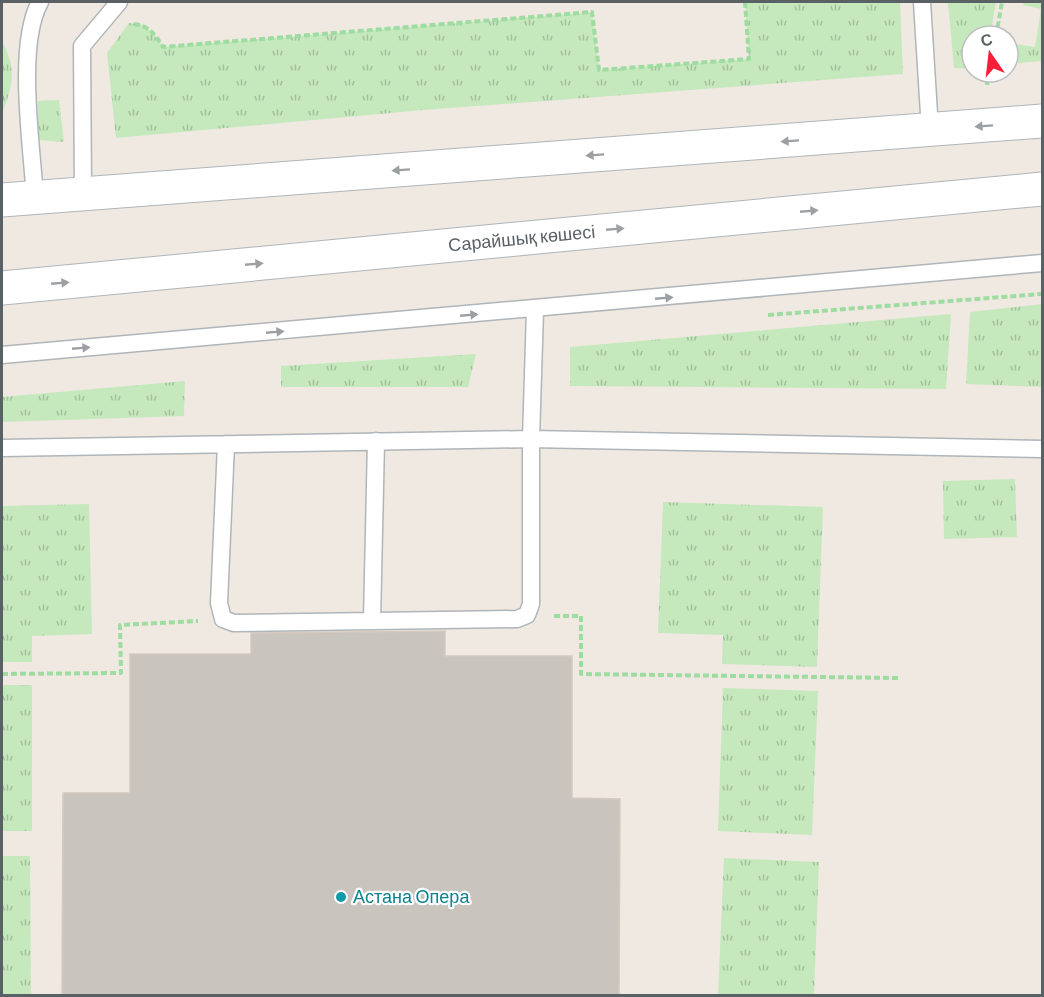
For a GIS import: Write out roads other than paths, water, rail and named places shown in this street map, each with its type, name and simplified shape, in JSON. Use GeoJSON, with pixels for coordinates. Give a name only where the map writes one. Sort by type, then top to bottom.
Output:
{"type":"FeatureCollection","features":[{"type":"Feature","properties":{"kind":"main road"},"geometry":{"type":"LineString","coordinates":[[2,200],[1042,121]]}},
{"type":"Feature","properties":{"kind":"main road","name":"Сарайшық көшесі"},"geometry":{"type":"LineString","coordinates":[[2,288],[1042,189]]}},
{"type":"Feature","properties":{"kind":"lane"},"geometry":{"type":"LineString","coordinates":[[35,198],[28,62],[33,14],[40,2]]}},
{"type":"Feature","properties":{"kind":"lane"},"geometry":{"type":"LineString","coordinates":[[83,195],[82,46],[119,2]]}},
{"type":"Feature","properties":{"kind":"lane"},"geometry":{"type":"LineString","coordinates":[[922,2],[930,130]]}},
{"type":"Feature","properties":{"kind":"lane"},"geometry":{"type":"LineString","coordinates":[[2,355],[535,310],[1042,263]]}},
{"type":"Feature","properties":{"kind":"lane"},"geometry":{"type":"LineString","coordinates":[[226,444],[219,603],[223,619],[234,623],[517,619],[527,615],[531,604],[531,440],[535,310]]}},
{"type":"Feature","properties":{"kind":"lane"},"geometry":{"type":"LineString","coordinates":[[2,448],[531,440],[1042,449]]}},
{"type":"Feature","properties":{"kind":"lane"},"geometry":{"type":"LineString","coordinates":[[372,621],[376,441]]}},
{"type":"Feature","properties":{"kind":"place","name":"Астана Опера"},"geometry":{"type":"Point","coordinates":[341,897]}}]}
